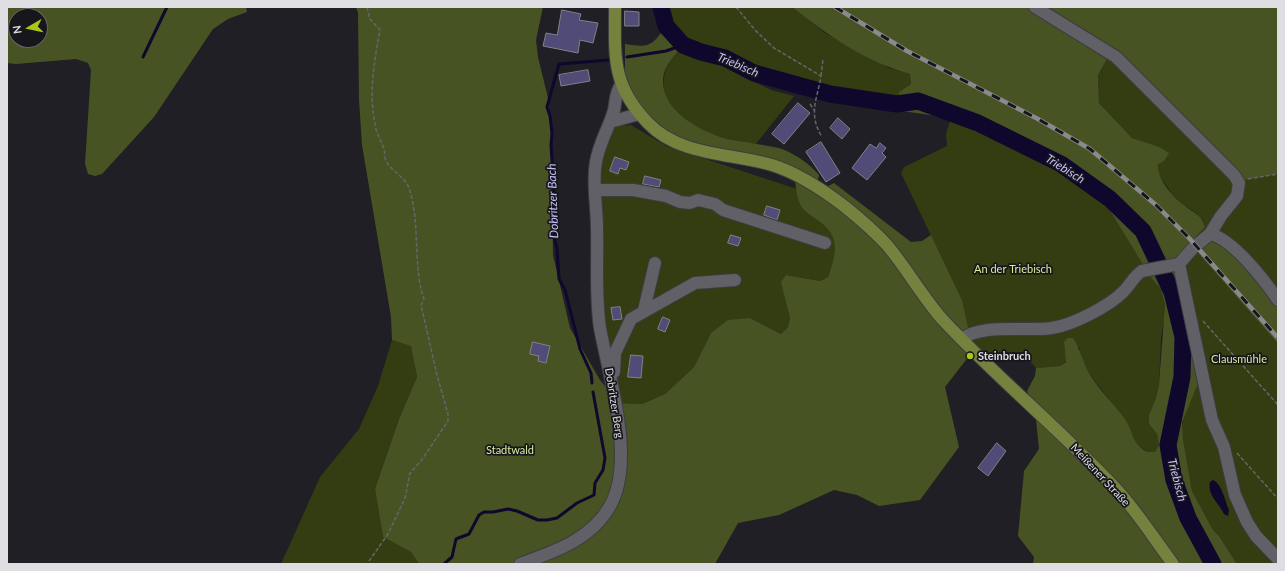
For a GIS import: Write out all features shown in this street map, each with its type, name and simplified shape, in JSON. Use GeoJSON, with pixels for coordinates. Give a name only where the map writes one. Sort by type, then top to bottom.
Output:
{"type":"FeatureCollection","features":[{"type":"Feature","properties":{"kind":"main road"},"geometry":{"type":"LineString","coordinates":[[615,7],[616,60],[621,85]]}},
{"type":"Feature","properties":{"kind":"main road","name":"Meißener Straße"},"geometry":{"type":"LineString","coordinates":[[621,85],[639,114],[661,134],[698,150],[773,165],[794,174],[844,206],[887,245],[922,295],[962,339],[1119,492],[1173,564]]}},
{"type":"Feature","properties":{"kind":"street"},"geometry":{"type":"LineString","coordinates":[[962,339],[968,334],[975,332],[1047,329],[1067,324],[1111,301],[1123,292],[1137,274],[1146,270],[1176,264],[1210,234],[1221,216],[1237,196],[1239,183],[1234,175],[1116,57],[1035,7]]}},
{"type":"Feature","properties":{"kind":"street","name":"Dobritzer Berg"},"geometry":{"type":"LineString","coordinates":[[520,564],[571,544],[589,530],[610,507],[617,485],[621,450],[620,432],[613,385],[600,328],[596,296],[595,175],[598,150],[614,110],[616,91],[621,85]]}},
{"type":"Feature","properties":{"kind":"street"},"geometry":{"type":"LineString","coordinates":[[610,122],[639,114]]}},
{"type":"Feature","properties":{"kind":"street"},"geometry":{"type":"LineString","coordinates":[[596,190],[633,190],[666,196],[680,202],[698,200],[715,204],[723,210],[825,243]]}},
{"type":"Feature","properties":{"kind":"street"},"geometry":{"type":"LineString","coordinates":[[1210,234],[1222,239],[1244,258],[1262,277],[1278,300]]}},
{"type":"Feature","properties":{"kind":"street"},"geometry":{"type":"LineString","coordinates":[[644,310],[655,263]]}},
{"type":"Feature","properties":{"kind":"street"},"geometry":{"type":"LineString","coordinates":[[1176,264],[1212,420],[1224,448],[1235,494],[1247,522],[1256,536],[1278,559]]}},
{"type":"Feature","properties":{"kind":"street"},"geometry":{"type":"LineString","coordinates":[[613,385],[615,353],[631,319],[644,310],[695,283],[735,280]]}},
{"type":"Feature","properties":{"kind":"path"},"geometry":{"type":"LineString","coordinates":[[367,7],[370,19],[380,30],[373,69],[373,111],[376,130],[384,150],[385,159],[394,171],[403,177],[409,188],[413,209],[419,287],[424,299],[421,305],[437,375],[448,414],[448,421],[421,461],[410,473],[405,498],[388,534],[367,564]]}},
{"type":"Feature","properties":{"kind":"path"},"geometry":{"type":"LineString","coordinates":[[736,7],[755,30],[774,48],[821,76]]}},
{"type":"Feature","properties":{"kind":"path"},"geometry":{"type":"LineString","coordinates":[[822,137],[816,126],[814,110],[820,84],[823,59]]}},
{"type":"Feature","properties":{"kind":"path"},"geometry":{"type":"LineString","coordinates":[[810,104],[814,110]]}},
{"type":"Feature","properties":{"kind":"path"},"geometry":{"type":"LineString","coordinates":[[1239,183],[1245,180],[1278,174]]}},
{"type":"Feature","properties":{"kind":"path"},"geometry":{"type":"LineString","coordinates":[[1202,320],[1278,405]]}},
{"type":"Feature","properties":{"kind":"path"},"geometry":{"type":"LineString","coordinates":[[1236,452],[1278,499]]}},
{"type":"Feature","properties":{"kind":"green space"},"geometry":{"type":"Polygon","coordinates":[[[7,7],[246,7],[247,12],[228,19],[213,29],[154,117],[102,174],[95,176],[88,174],[85,164],[91,70],[88,63],[76,59],[16,64],[7,63],[7,7]]]}},
{"type":"Feature","properties":{"kind":"green space","name":"Stadtwald"},"geometry":{"type":"Polygon","coordinates":[[[356,7],[543,7],[536,40],[538,57],[548,98],[551,128],[553,255],[570,328],[600,380],[619,403],[642,404],[665,394],[694,367],[711,333],[728,320],[750,318],[781,334],[788,327],[790,318],[781,282],[786,275],[820,281],[828,277],[835,254],[834,240],[827,228],[807,213],[801,206],[794,174],[821,190],[834,183],[911,242],[922,241],[931,235],[962,300],[973,351],[945,387],[959,447],[920,500],[879,506],[857,495],[834,490],[779,515],[738,523],[715,564],[419,564],[411,552],[383,537],[375,489],[399,419],[417,377],[411,346],[392,340],[391,317],[362,145],[359,100],[358,13],[356,7]]]}},
{"type":"Feature","properties":{"kind":"green space"},"geometry":{"type":"Polygon","coordinates":[[[661,7],[792,7],[825,33],[889,68],[910,74],[911,84],[899,92],[897,104],[830,94],[754,73],[725,58],[683,45],[666,26],[661,7]]]}},
{"type":"Feature","properties":{"kind":"green space"},"geometry":{"type":"Polygon","coordinates":[[[792,7],[1278,7],[1278,174],[1245,180],[1239,183],[1116,57],[1107,59],[1098,75],[1099,103],[1132,138],[1159,147],[1169,153],[1164,161],[1158,164],[1158,170],[1166,187],[1187,208],[1197,214],[1204,223],[1205,227],[1190,243],[1179,264],[1200,378],[1182,423],[1183,439],[1192,491],[1213,530],[1219,536],[1237,564],[1033,564],[1034,557],[1018,536],[1024,471],[1039,449],[1035,410],[1027,391],[1035,376],[1036,368],[1060,366],[1066,362],[1064,342],[1068,338],[1073,338],[1090,375],[1098,387],[1125,419],[1135,440],[1147,452],[1155,452],[1159,445],[1157,434],[1149,424],[1149,415],[1156,398],[1159,384],[1165,305],[1161,289],[1151,278],[1109,209],[1070,171],[983,128],[951,118],[902,111],[897,104],[899,92],[911,84],[910,74],[894,69],[863,55],[819,28],[792,7]]]}},
{"type":"Feature","properties":{"kind":"green space"},"geometry":{"type":"Polygon","coordinates":[[[666,26],[683,45],[665,70],[663,79],[664,90],[669,101],[676,110],[695,125],[717,136],[775,147],[792,154],[807,163],[819,175],[817,185],[696,144],[666,131],[640,107],[625,81],[625,44],[640,46],[650,44],[657,38],[666,26]]]}},
{"type":"Feature","properties":{"kind":"green space"},"geometry":{"type":"Polygon","coordinates":[[[678,51],[721,65],[771,90],[794,96],[755,145],[707,132],[682,118],[673,109],[667,99],[664,88],[664,76],[669,64],[678,51]]]}},
{"type":"Feature","properties":{"kind":"green space","name":"Clausmühle"},"geometry":{"type":"Polygon","coordinates":[[[1116,57],[1239,182],[1278,174],[1278,300],[1197,252],[1278,344],[1278,564],[1237,564],[1219,536],[1213,530],[1192,491],[1183,439],[1182,424],[1187,410],[1179,264],[1190,243],[1205,227],[1203,220],[1195,212],[1185,206],[1173,195],[1157,172],[1158,164],[1145,143],[1132,138],[1099,103],[1098,75],[1107,59],[1116,57]]]}},
{"type":"Feature","properties":{"kind":"green space","name":"An der Triebisch"},"geometry":{"type":"Polygon","coordinates":[[[951,118],[983,128],[1070,171],[1109,209],[1151,278],[1161,289],[1165,305],[1165,315],[1161,338],[1159,384],[1156,398],[1149,415],[1149,424],[1157,434],[1159,445],[1155,452],[1147,452],[1133,440],[1125,420],[1090,375],[1083,362],[1079,347],[1064,346],[1066,361],[1060,366],[1036,368],[1022,352],[987,353],[978,357],[962,339],[962,300],[901,173],[904,167],[947,146],[946,134],[951,118]]]}},
{"type":"Feature","properties":{"kind":"green space"},"geometry":{"type":"Polygon","coordinates":[[[631,125],[666,146],[797,189],[798,199],[801,205],[806,212],[831,231],[836,246],[835,258],[828,277],[820,281],[786,275],[782,282],[790,318],[788,327],[781,334],[750,318],[711,333],[694,367],[665,394],[642,404],[620,403],[605,328],[602,298],[601,171],[606,145],[616,126],[631,125]]]}},
{"type":"Feature","properties":{"kind":"green space"},"geometry":{"type":"Polygon","coordinates":[[[1222,239],[1278,300],[1278,344],[1197,252],[1210,241],[1222,239]]]}},
{"type":"Feature","properties":{"kind":"green space"},"geometry":{"type":"Polygon","coordinates":[[[392,340],[411,345],[417,377],[399,419],[375,489],[383,537],[411,552],[419,564],[281,564],[320,477],[359,429],[378,386],[392,340]]]}},
{"type":"Feature","properties":{"kind":"shaded area"},"geometry":{"type":"Polygon","coordinates":[[[1213,480],[1219,485],[1223,493],[1229,510],[1228,516],[1224,514],[1210,491],[1210,482],[1213,480]]]}},
{"type":"Feature","properties":{"kind":"building"},"geometry":{"type":"Polygon","coordinates":[[[562,10],[581,14],[579,20],[598,23],[593,43],[580,40],[578,53],[543,46],[546,33],[557,35],[562,10]]]}},
{"type":"Feature","properties":{"kind":"building"},"geometry":{"type":"Polygon","coordinates":[[[625,11],[639,12],[639,26],[625,26],[625,11]]]}},
{"type":"Feature","properties":{"kind":"building"},"geometry":{"type":"Polygon","coordinates":[[[588,70],[590,81],[561,86],[559,75],[588,70]]]}},
{"type":"Feature","properties":{"kind":"building"},"geometry":{"type":"Polygon","coordinates":[[[798,103],[810,113],[784,144],[772,134],[798,103]]]}},
{"type":"Feature","properties":{"kind":"building"},"geometry":{"type":"Polygon","coordinates":[[[838,118],[850,129],[842,139],[830,128],[838,118]]]}},
{"type":"Feature","properties":{"kind":"building"},"geometry":{"type":"Polygon","coordinates":[[[821,142],[840,173],[826,182],[806,152],[821,142]]]}},
{"type":"Feature","properties":{"kind":"building"},"geometry":{"type":"Polygon","coordinates":[[[880,143],[886,148],[882,153],[886,157],[867,180],[852,168],[870,144],[876,148],[880,143]]]}},
{"type":"Feature","properties":{"kind":"building"},"geometry":{"type":"Polygon","coordinates":[[[615,157],[629,162],[626,170],[620,168],[618,174],[610,171],[615,157]]]}},
{"type":"Feature","properties":{"kind":"building"},"geometry":{"type":"Polygon","coordinates":[[[645,176],[661,180],[659,187],[643,184],[645,176]]]}},
{"type":"Feature","properties":{"kind":"building"},"geometry":{"type":"Polygon","coordinates":[[[767,206],[780,210],[777,220],[764,215],[767,206]]]}},
{"type":"Feature","properties":{"kind":"building"},"geometry":{"type":"Polygon","coordinates":[[[731,235],[741,238],[738,246],[728,243],[731,235]]]}},
{"type":"Feature","properties":{"kind":"building"},"geometry":{"type":"Polygon","coordinates":[[[620,307],[622,319],[613,320],[611,308],[620,307]]]}},
{"type":"Feature","properties":{"kind":"building"},"geometry":{"type":"Polygon","coordinates":[[[663,317],[670,320],[665,332],[658,329],[663,317]]]}},
{"type":"Feature","properties":{"kind":"building"},"geometry":{"type":"Polygon","coordinates":[[[533,342],[550,346],[546,363],[538,361],[539,356],[530,354],[533,342]]]}},
{"type":"Feature","properties":{"kind":"building"},"geometry":{"type":"Polygon","coordinates":[[[631,355],[643,356],[641,378],[628,377],[631,355]]]}},
{"type":"Feature","properties":{"kind":"building"},"geometry":{"type":"Polygon","coordinates":[[[997,443],[1006,451],[988,476],[978,468],[997,443]]]}},
{"type":"Feature","properties":{"kind":"waterway"},"geometry":{"type":"LineString","coordinates":[[143,57],[167,7]]}},
{"type":"Feature","properties":{"kind":"waterway","name":"Triebisch"},"geometry":{"type":"LineString","coordinates":[[661,7],[666,26],[683,45],[701,52],[725,58],[754,73],[830,94],[897,104],[918,101],[978,123],[1061,164],[1110,199],[1143,231],[1172,292],[1183,337],[1182,377],[1168,445],[1174,480],[1188,518],[1213,564]]}},
{"type":"Feature","properties":{"kind":"waterway","name":"Dobritzer Bach"},"geometry":{"type":"LineString","coordinates":[[627,57],[666,51],[683,45]]}},
{"type":"Feature","properties":{"kind":"waterway","name":"Dobritzer Bach"},"geometry":{"type":"LineString","coordinates":[[592,383],[591,373],[580,349],[565,290],[559,279],[557,249],[554,237],[555,221],[551,203],[555,195],[551,183],[553,175],[551,145],[552,133],[550,116],[547,107],[559,64],[609,60]]}},
{"type":"Feature","properties":{"kind":"waterway","name":"Dobritzer Bach"},"geometry":{"type":"LineString","coordinates":[[444,564],[452,557],[456,539],[469,534],[479,515],[484,512],[508,509],[517,511],[538,520],[547,520],[557,518],[577,503],[594,495],[595,483],[603,470],[605,458],[593,392]]}},
{"type":"Feature","properties":{"kind":"railway"},"geometry":{"type":"LineString","coordinates":[[835,7],[907,51],[1038,119],[1090,149],[1156,205],[1189,238],[1278,338]]}},
{"type":"Feature","properties":{"kind":"place","name":"Steinbruch"},"geometry":{"type":"Point","coordinates":[970,356]}}]}
